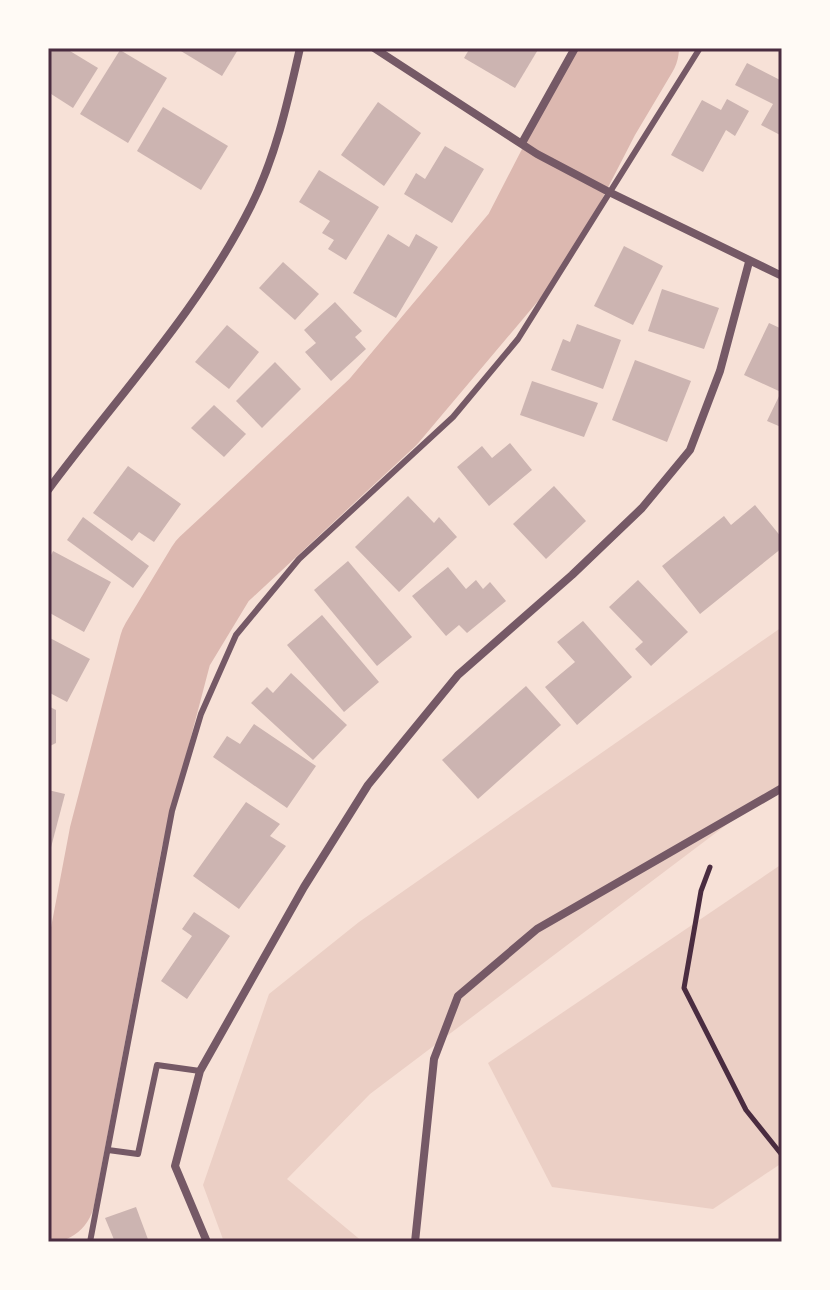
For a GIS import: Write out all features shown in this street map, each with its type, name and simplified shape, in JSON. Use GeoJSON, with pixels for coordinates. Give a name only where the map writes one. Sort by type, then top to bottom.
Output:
{"type":"FeatureCollection","features":[{"type":"Feature","properties":{"kind":"street"},"geometry":{"type":"LineString","coordinates":[[48,490],[162,345],[252,205],[279,135],[300,48]]}},
{"type":"Feature","properties":{"kind":"street"},"geometry":{"type":"LineString","coordinates":[[374,48],[537,154],[782,276]]}},
{"type":"Feature","properties":{"kind":"street"},"geometry":{"type":"LineString","coordinates":[[522,143],[575,48]]}},
{"type":"Feature","properties":{"kind":"street"},"geometry":{"type":"LineString","coordinates":[[207,1242],[175,1166],[200,1071],[304,887],[368,785],[458,675],[572,575],[642,508],[690,450],[720,371],[749,262]]}},
{"type":"Feature","properties":{"kind":"street"},"geometry":{"type":"LineString","coordinates":[[415,1242],[434,1059],[458,996],[537,929],[782,788]]}},
{"type":"Feature","properties":{"kind":"lane"},"geometry":{"type":"LineString","coordinates":[[90,1242],[172,811],[201,714],[236,635],[299,559],[453,417],[518,339],[700,48]]}},
{"type":"Feature","properties":{"kind":"lane"},"geometry":{"type":"LineString","coordinates":[[108,1150],[138,1154],[157,1065],[200,1071]]}},
{"type":"Feature","properties":{"kind":"path"},"geometry":{"type":"LineString","coordinates":[[726,820],[701,891],[684,988],[746,1110],[782,1155]]}},
{"type":"Feature","properties":{"kind":"shaded area"},"geometry":{"type":"Polygon","coordinates":[[[782,627],[782,783],[370,1094],[287,1179],[363,1242],[224,1242],[203,1185],[269,994],[359,922],[782,627]]]}},
{"type":"Feature","properties":{"kind":"shaded area"},"geometry":{"type":"Polygon","coordinates":[[[782,864],[782,1163],[713,1209],[552,1187],[488,1063],[782,864]]]}},
{"type":"Feature","properties":{"kind":"building"},"geometry":{"type":"Polygon","coordinates":[[[48,48],[65,48],[98,68],[73,108],[48,92],[48,48]]]}},
{"type":"Feature","properties":{"kind":"building"},"geometry":{"type":"Polygon","coordinates":[[[176,48],[239,48],[222,76],[176,48]]]}},
{"type":"Feature","properties":{"kind":"building"},"geometry":{"type":"Polygon","coordinates":[[[470,48],[539,48],[515,88],[464,58],[470,48]]]}},
{"type":"Feature","properties":{"kind":"building"},"geometry":{"type":"Polygon","coordinates":[[[120,50],[167,78],[128,143],[80,114],[120,50]]]}},
{"type":"Feature","properties":{"kind":"building"},"geometry":{"type":"Polygon","coordinates":[[[747,63],[782,81],[782,136],[761,125],[773,104],[735,85],[747,63]]]}},
{"type":"Feature","properties":{"kind":"building"},"geometry":{"type":"Polygon","coordinates":[[[727,99],[749,111],[735,136],[726,130],[703,172],[671,155],[702,100],[721,110],[727,99]]]}},
{"type":"Feature","properties":{"kind":"building"},"geometry":{"type":"Polygon","coordinates":[[[378,102],[421,133],[384,186],[341,155],[378,102]]]}},
{"type":"Feature","properties":{"kind":"building"},"geometry":{"type":"Polygon","coordinates":[[[163,107],[228,146],[201,190],[137,151],[163,107]]]}},
{"type":"Feature","properties":{"kind":"building"},"geometry":{"type":"Polygon","coordinates":[[[445,146],[484,169],[452,223],[404,194],[416,173],[425,179],[445,146]]]}},
{"type":"Feature","properties":{"kind":"building"},"geometry":{"type":"Polygon","coordinates":[[[319,170],[379,207],[346,260],[328,249],[334,240],[322,233],[330,221],[299,202],[319,170]]]}},
{"type":"Feature","properties":{"kind":"building"},"geometry":{"type":"Polygon","coordinates":[[[388,234],[409,247],[416,234],[438,247],[396,318],[353,293],[388,234]]]}},
{"type":"Feature","properties":{"kind":"building"},"geometry":{"type":"Polygon","coordinates":[[[624,246],[663,266],[633,325],[594,306],[624,246]]]}},
{"type":"Feature","properties":{"kind":"building"},"geometry":{"type":"Polygon","coordinates":[[[283,262],[319,294],[295,320],[259,288],[283,262]]]}},
{"type":"Feature","properties":{"kind":"building"},"geometry":{"type":"Polygon","coordinates":[[[662,289],[719,308],[704,349],[648,331],[662,289]]]}},
{"type":"Feature","properties":{"kind":"building"},"geometry":{"type":"Polygon","coordinates":[[[335,302],[362,331],[355,337],[366,349],[331,381],[305,352],[316,343],[304,330],[335,302]]]}},
{"type":"Feature","properties":{"kind":"building"},"geometry":{"type":"Polygon","coordinates":[[[769,323],[782,329],[781,427],[767,421],[781,392],[744,375],[769,323]]]}},
{"type":"Feature","properties":{"kind":"building"},"geometry":{"type":"Polygon","coordinates":[[[577,324],[621,340],[603,389],[551,370],[563,339],[570,342],[577,324]]]}},
{"type":"Feature","properties":{"kind":"building"},"geometry":{"type":"Polygon","coordinates":[[[227,325],[259,352],[229,389],[195,362],[227,325]]]}},
{"type":"Feature","properties":{"kind":"building"},"geometry":{"type":"Polygon","coordinates":[[[635,360],[691,381],[667,442],[612,420],[635,360]]]}},
{"type":"Feature","properties":{"kind":"building"},"geometry":{"type":"Polygon","coordinates":[[[275,362],[301,389],[262,428],[236,401],[275,362]]]}},
{"type":"Feature","properties":{"kind":"building"},"geometry":{"type":"Polygon","coordinates":[[[532,381],[598,403],[584,437],[520,415],[532,381]]]}},
{"type":"Feature","properties":{"kind":"building"},"geometry":{"type":"Polygon","coordinates":[[[214,405],[246,434],[224,457],[191,428],[214,405]]]}},
{"type":"Feature","properties":{"kind":"building"},"geometry":{"type":"Polygon","coordinates":[[[510,443],[532,470],[489,506],[457,467],[482,446],[492,458],[510,443]]]}},
{"type":"Feature","properties":{"kind":"building"},"geometry":{"type":"Polygon","coordinates":[[[128,466],[181,504],[154,542],[139,532],[132,541],[93,513],[128,466]]]}},
{"type":"Feature","properties":{"kind":"building"},"geometry":{"type":"Polygon","coordinates":[[[554,486],[586,521],[546,559],[513,524],[554,486]]]}},
{"type":"Feature","properties":{"kind":"building"},"geometry":{"type":"Polygon","coordinates":[[[408,496],[434,523],[439,517],[457,537],[399,592],[355,547],[408,496]]]}},
{"type":"Feature","properties":{"kind":"building"},"geometry":{"type":"Polygon","coordinates":[[[755,505],[782,538],[782,548],[700,614],[662,566],[724,516],[731,525],[755,505]]]}},
{"type":"Feature","properties":{"kind":"building"},"geometry":{"type":"Polygon","coordinates":[[[83,517],[149,566],[133,588],[67,540],[83,517]]]}},
{"type":"Feature","properties":{"kind":"building"},"geometry":{"type":"Polygon","coordinates":[[[53,551],[111,582],[84,632],[48,612],[48,585],[51,580],[48,578],[48,561],[53,551]]]}},
{"type":"Feature","properties":{"kind":"building"},"geometry":{"type":"Polygon","coordinates":[[[348,561],[412,637],[377,666],[314,590],[348,561]]]}},
{"type":"Feature","properties":{"kind":"building"},"geometry":{"type":"Polygon","coordinates":[[[448,567],[466,589],[476,580],[483,589],[490,582],[506,601],[467,633],[459,625],[446,636],[412,596],[448,567]]]}},
{"type":"Feature","properties":{"kind":"building"},"geometry":{"type":"Polygon","coordinates":[[[638,580],[688,632],[651,666],[635,649],[643,642],[609,607],[638,580]]]}},
{"type":"Feature","properties":{"kind":"building"},"geometry":{"type":"Polygon","coordinates":[[[322,615],[379,682],[344,712],[287,645],[322,615]]]}},
{"type":"Feature","properties":{"kind":"building"},"geometry":{"type":"Polygon","coordinates":[[[583,621],[632,677],[577,725],[545,687],[575,662],[557,642],[583,621]]]}},
{"type":"Feature","properties":{"kind":"building"},"geometry":{"type":"Polygon","coordinates":[[[48,637],[90,659],[67,702],[48,692],[48,637]]]}},
{"type":"Feature","properties":{"kind":"building"},"geometry":{"type":"Polygon","coordinates":[[[291,673],[347,725],[313,760],[251,703],[267,687],[273,693],[291,673]]]}},
{"type":"Feature","properties":{"kind":"building"},"geometry":{"type":"Polygon","coordinates":[[[526,686],[561,725],[478,799],[442,760],[526,686]]]}},
{"type":"Feature","properties":{"kind":"building"},"geometry":{"type":"Polygon","coordinates":[[[48,706],[56,710],[56,743],[48,747],[48,706]]]}},
{"type":"Feature","properties":{"kind":"building"},"geometry":{"type":"Polygon","coordinates":[[[254,724],[316,766],[287,808],[213,757],[227,736],[240,744],[254,724]]]}},
{"type":"Feature","properties":{"kind":"building"},"geometry":{"type":"Polygon","coordinates":[[[48,790],[65,794],[49,855],[48,855],[48,790]]]}},
{"type":"Feature","properties":{"kind":"building"},"geometry":{"type":"Polygon","coordinates":[[[246,802],[280,824],[270,836],[286,846],[239,909],[193,876],[246,802]]]}},
{"type":"Feature","properties":{"kind":"building"},"geometry":{"type":"Polygon","coordinates":[[[194,912],[230,936],[187,999],[161,981],[192,936],[182,929],[194,912]]]}},
{"type":"Feature","properties":{"kind":"building"},"geometry":{"type":"Polygon","coordinates":[[[136,1207],[149,1242],[115,1242],[105,1218],[136,1207]]]}},
{"type":"Feature","properties":{"kind":"waterway"},"geometry":{"type":"LineString","coordinates":[[48,1196],[116,837],[166,647],[212,571],[383,412],[528,240],[594,112],[632,48]]}}]}
